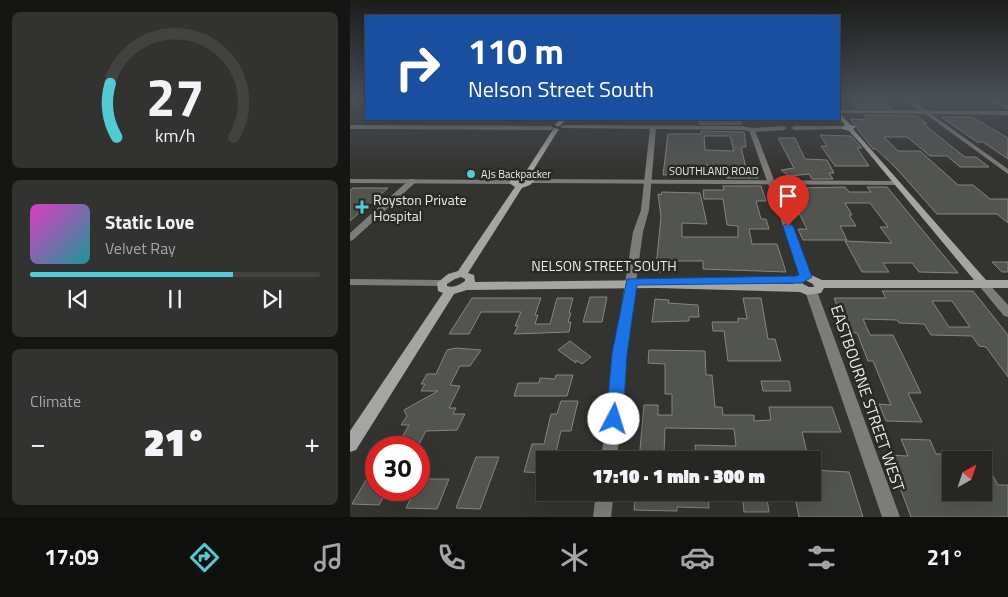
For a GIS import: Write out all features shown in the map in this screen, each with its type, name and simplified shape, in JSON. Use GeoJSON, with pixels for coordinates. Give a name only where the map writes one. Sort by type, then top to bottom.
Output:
{"type":"FeatureCollection","features":[{"type":"Feature","properties":{"kind":"main road"},"geometry":{"type":"LineString","coordinates":[[466,279],[522,181],[560,123]]}},
{"type":"Feature","properties":{"kind":"main road"},"geometry":{"type":"LineString","coordinates":[[845,123],[984,285]]}},
{"type":"Feature","properties":{"kind":"main road","name":"NELSON STREET SOUTH"},"geometry":{"type":"LineString","coordinates":[[446,287],[466,279],[631,284],[1008,284]]}},
{"type":"Feature","properties":{"kind":"main road"},"geometry":{"type":"LineString","coordinates":[[350,445],[446,287]]}},
{"type":"Feature","properties":{"kind":"street"},"geometry":{"type":"LineString","coordinates":[[941,123],[1008,172]]}},
{"type":"Feature","properties":{"kind":"street"},"geometry":{"type":"LineString","coordinates":[[350,127],[557,127],[752,130],[848,128]]}},
{"type":"Feature","properties":{"kind":"street"},"geometry":{"type":"LineString","coordinates":[[610,451],[620,354],[648,182],[653,128]]}},
{"type":"Feature","properties":{"kind":"street","name":"EASTBOURNE STREET WEST"},"geometry":{"type":"LineString","coordinates":[[752,130],[891,517]]}},
{"type":"Feature","properties":{"kind":"street","name":"SOUTHLAND ROAD"},"geometry":{"type":"LineString","coordinates":[[350,181],[897,183]]}},
{"type":"Feature","properties":{"kind":"street"},"geometry":{"type":"LineString","coordinates":[[350,238],[413,181]]}},
{"type":"Feature","properties":{"kind":"street"},"geometry":{"type":"LineString","coordinates":[[350,282],[446,287]]}},
{"type":"Feature","properties":{"kind":"street"},"geometry":{"type":"LineString","coordinates":[[984,285],[1008,313]]}},
{"type":"Feature","properties":{"kind":"street"},"geometry":{"type":"LineString","coordinates":[[602,517],[604,501]]}},
{"type":"Feature","properties":{"kind":"building"},"geometry":{"type":"Polygon","coordinates":[[[700,123],[741,124],[700,124],[700,123]]]}},
{"type":"Feature","properties":{"kind":"building"},"geometry":{"type":"Polygon","coordinates":[[[853,123],[922,123],[965,157],[976,157],[989,167],[960,167],[947,156],[930,156],[907,137],[884,137],[898,151],[920,151],[958,185],[973,185],[990,199],[1008,199],[1008,223],[997,214],[937,214],[896,168],[876,149],[873,149],[853,123]]]}},
{"type":"Feature","properties":{"kind":"building"},"geometry":{"type":"Polygon","coordinates":[[[950,123],[983,123],[1008,138],[1008,159],[983,142],[977,142],[950,123]]]}},
{"type":"Feature","properties":{"kind":"building"},"geometry":{"type":"Polygon","coordinates":[[[701,131],[744,132],[746,147],[741,147],[747,172],[757,172],[758,178],[727,178],[725,166],[705,165],[705,170],[686,170],[686,174],[663,175],[668,134],[701,134],[701,131]],[[704,136],[705,150],[734,151],[730,136],[704,136]]]}},
{"type":"Feature","properties":{"kind":"building"},"geometry":{"type":"Polygon","coordinates":[[[820,135],[851,136],[862,148],[857,148],[869,166],[835,166],[821,146],[827,146],[820,135]]]}},
{"type":"Feature","properties":{"kind":"building"},"geometry":{"type":"Polygon","coordinates":[[[778,138],[795,138],[805,159],[827,160],[834,173],[829,173],[833,179],[812,179],[809,174],[789,176],[781,170],[794,168],[778,138]]]}},
{"type":"Feature","properties":{"kind":"building"},"geometry":{"type":"Polygon","coordinates":[[[723,186],[761,186],[766,201],[756,201],[761,219],[766,219],[769,229],[749,229],[752,244],[777,244],[786,272],[703,269],[703,261],[675,261],[675,272],[659,272],[660,267],[656,267],[661,217],[658,194],[661,195],[662,192],[700,193],[707,224],[682,223],[682,237],[738,237],[738,226],[727,225],[723,199],[704,199],[703,190],[724,190],[723,186]]]}},
{"type":"Feature","properties":{"kind":"building"},"geometry":{"type":"Polygon","coordinates":[[[800,186],[801,188],[845,187],[849,192],[871,192],[867,187],[887,187],[958,273],[919,272],[912,263],[883,263],[889,272],[862,272],[845,241],[892,243],[880,227],[888,227],[870,203],[845,203],[852,215],[849,215],[856,226],[840,226],[847,240],[803,240],[798,229],[807,229],[795,205],[790,205],[787,198],[792,197],[783,187],[800,186]]]}},
{"type":"Feature","properties":{"kind":"building","name":"Royston Private Hospital"},"geometry":{"type":"Polygon","coordinates":[[[353,188],[388,188],[350,221],[350,190],[353,188]]]}},
{"type":"Feature","properties":{"kind":"building"},"geometry":{"type":"Polygon","coordinates":[[[992,262],[1008,262],[1008,272],[1002,272],[992,262]]]}},
{"type":"Feature","properties":{"kind":"building"},"geometry":{"type":"Polygon","coordinates":[[[882,291],[973,291],[1008,335],[1008,377],[986,347],[979,346],[972,336],[931,335],[924,324],[899,323],[897,320],[863,319],[870,335],[893,335],[921,393],[908,393],[922,422],[886,421],[879,404],[891,405],[873,361],[868,361],[857,333],[847,332],[834,298],[886,298],[882,291]],[[932,301],[949,327],[970,327],[952,301],[932,301]]]}},
{"type":"Feature","properties":{"kind":"building"},"geometry":{"type":"Polygon","coordinates":[[[590,297],[607,297],[602,322],[583,322],[590,297]]]}},
{"type":"Feature","properties":{"kind":"building"},"geometry":{"type":"Polygon","coordinates":[[[472,298],[541,298],[535,315],[538,315],[535,324],[550,324],[557,298],[573,298],[569,313],[571,313],[568,322],[571,322],[569,332],[514,334],[521,312],[481,312],[469,334],[449,334],[472,298]]]}},
{"type":"Feature","properties":{"kind":"building"},"geometry":{"type":"Polygon","coordinates":[[[743,298],[761,298],[768,339],[775,339],[781,361],[728,361],[724,331],[713,331],[712,322],[738,322],[738,318],[747,319],[743,298]]]}},
{"type":"Feature","properties":{"kind":"building"},"geometry":{"type":"Polygon","coordinates":[[[655,299],[669,300],[668,303],[698,305],[699,317],[689,317],[689,321],[652,322],[655,299]]]}},
{"type":"Feature","properties":{"kind":"building"},"geometry":{"type":"Polygon","coordinates":[[[570,341],[591,357],[582,364],[576,360],[576,363],[558,350],[570,341]]]}},
{"type":"Feature","properties":{"kind":"building"},"geometry":{"type":"Polygon","coordinates":[[[456,348],[481,350],[470,366],[460,366],[450,385],[460,386],[449,408],[456,408],[453,414],[465,414],[457,430],[426,431],[423,436],[403,436],[409,425],[401,425],[407,416],[404,410],[438,391],[421,391],[425,384],[421,384],[427,374],[436,374],[447,350],[456,348]]]}},
{"type":"Feature","properties":{"kind":"building"},"geometry":{"type":"Polygon","coordinates":[[[649,350],[705,351],[706,375],[712,375],[715,407],[722,407],[723,415],[754,415],[754,421],[771,420],[769,407],[832,407],[841,432],[802,432],[807,451],[695,451],[695,445],[736,446],[734,429],[665,428],[664,451],[640,451],[644,405],[658,405],[658,415],[672,415],[672,394],[665,394],[665,364],[648,363],[649,350]]]}},
{"type":"Feature","properties":{"kind":"building"},"geometry":{"type":"Polygon","coordinates":[[[556,375],[573,375],[567,396],[514,396],[518,383],[539,383],[540,378],[555,379],[556,375]]]}},
{"type":"Feature","properties":{"kind":"building"},"geometry":{"type":"Polygon","coordinates":[[[761,381],[789,381],[791,391],[763,391],[761,381]]]}},
{"type":"Feature","properties":{"kind":"building"},"geometry":{"type":"Polygon","coordinates":[[[561,401],[578,401],[571,431],[561,431],[556,451],[536,451],[536,473],[524,472],[532,444],[544,444],[551,414],[557,414],[561,401]]]}},
{"type":"Feature","properties":{"kind":"building"},"geometry":{"type":"Polygon","coordinates":[[[901,439],[930,440],[936,454],[942,454],[942,501],[992,501],[992,474],[998,485],[1008,485],[1008,517],[911,517],[888,455],[908,456],[901,439]]]}},
{"type":"Feature","properties":{"kind":"building"},"geometry":{"type":"Polygon","coordinates":[[[476,457],[499,457],[480,509],[456,508],[476,457]]]}},
{"type":"Feature","properties":{"kind":"building"},"geometry":{"type":"Polygon","coordinates":[[[821,470],[849,472],[863,517],[799,517],[796,501],[821,501],[821,470]]]}},
{"type":"Feature","properties":{"kind":"building"},"geometry":{"type":"Polygon","coordinates":[[[430,479],[449,479],[437,509],[406,508],[410,501],[430,501],[430,479]]]}},
{"type":"Feature","properties":{"kind":"building"},"geometry":{"type":"Polygon","coordinates":[[[365,482],[365,501],[381,501],[379,505],[352,504],[365,482]]]}},
{"type":"Feature","properties":{"kind":"building"},"geometry":{"type":"Polygon","coordinates":[[[635,501],[709,501],[709,508],[677,507],[677,511],[634,510],[635,501]]]}},
{"type":"Feature","properties":{"kind":"building"},"geometry":{"type":"Polygon","coordinates":[[[743,501],[767,501],[769,512],[744,512],[743,501]]]}},
{"type":"Feature","properties":{"kind":"place","name":"AJs Backpacker"},"geometry":{"type":"Point","coordinates":[471,174]}},
{"type":"Feature","properties":{"kind":"place","name":"Royston Private Hospital"},"geometry":{"type":"Point","coordinates":[362,207]}},
{"type":"Feature","properties":{"kind":"route"},"geometry":{"type":"LineString","coordinates":[[614,419],[620,354],[631,281],[788,281],[806,277],[788,226]]}}]}
